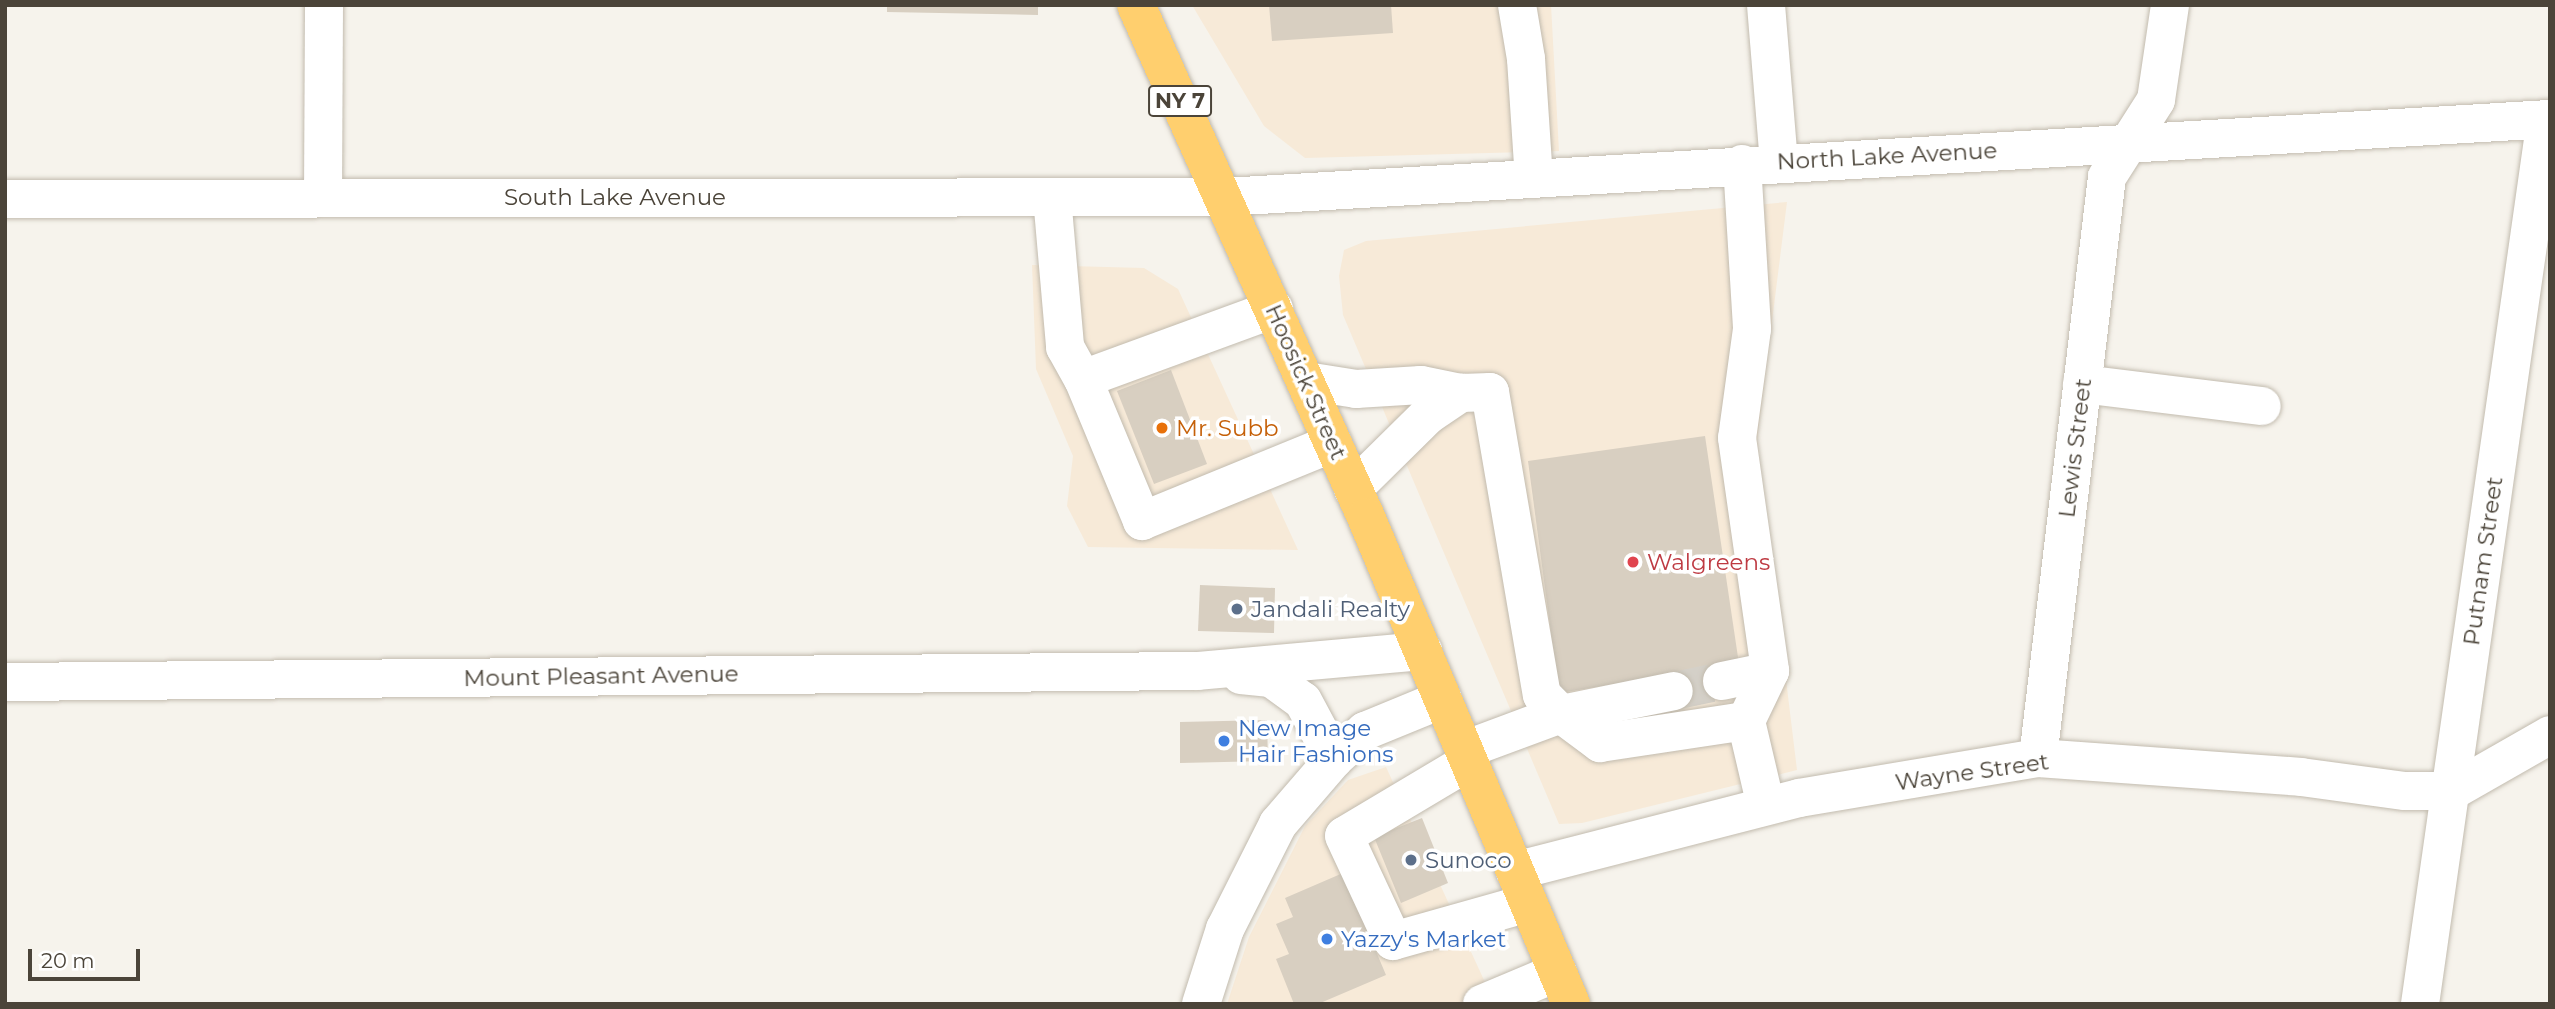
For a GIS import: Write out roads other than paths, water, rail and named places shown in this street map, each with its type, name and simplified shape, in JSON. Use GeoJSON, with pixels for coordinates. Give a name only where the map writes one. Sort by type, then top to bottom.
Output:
{"type":"FeatureCollection","features":[{"type":"Feature","properties":{"kind":"highway","name":"Hoosick Street"},"geometry":{"type":"LineString","coordinates":[[1136,5],[1333,443],[1466,756]]}},
{"type":"Feature","properties":{"kind":"highway","name":"NY 7"},"geometry":{"type":"LineString","coordinates":[[1466,756],[1565,988]]}},
{"type":"Feature","properties":{"kind":"street"},"geometry":{"type":"LineString","coordinates":[[323,197],[324,5]]}},
{"type":"Feature","properties":{"kind":"street"},"geometry":{"type":"LineString","coordinates":[[1517,5],[1526,59],[1534,177]]}},
{"type":"Feature","properties":{"kind":"street"},"geometry":{"type":"LineString","coordinates":[[1766,5],[1760,163],[1749,258],[1752,329],[1737,438],[1770,671],[1746,720],[1766,806]]}},
{"type":"Feature","properties":{"kind":"street","name":"Lewis Street"},"geometry":{"type":"LineString","coordinates":[[2038,758],[2107,177],[2156,100],[2170,5]]}},
{"type":"Feature","properties":{"kind":"street","name":"North Lake Avenue"},"geometry":{"type":"LineString","coordinates":[[1224,197],[1760,163],[2548,119]]}},
{"type":"Feature","properties":{"kind":"street","name":"Putnam Street"},"geometry":{"type":"LineString","coordinates":[[2420,1004],[2548,119]]}},
{"type":"Feature","properties":{"kind":"street"},"geometry":{"type":"LineString","coordinates":[[1052,197],[1065,347],[1083,379],[1143,521],[1333,443]]}},
{"type":"Feature","properties":{"kind":"street","name":"South Lake Avenue"},"geometry":{"type":"LineString","coordinates":[[5,199],[1224,197]]}},
{"type":"Feature","properties":{"kind":"street"},"geometry":{"type":"LineString","coordinates":[[1083,379],[1274,309]]}},
{"type":"Feature","properties":{"kind":"street"},"geometry":{"type":"LineString","coordinates":[[1306,382],[1356,389],[1421,385],[1475,392]]}},
{"type":"Feature","properties":{"kind":"street"},"geometry":{"type":"LineString","coordinates":[[2082,384],[2262,406]]}},
{"type":"Feature","properties":{"kind":"street"},"geometry":{"type":"LineString","coordinates":[[1475,392],[1542,695],[1561,714],[1600,743],[1746,720]]}},
{"type":"Feature","properties":{"kind":"street"},"geometry":{"type":"LineString","coordinates":[[1353,489],[1428,415],[1475,392]]}},
{"type":"Feature","properties":{"kind":"street","name":"Mount Pleasant Avenue"},"geometry":{"type":"LineString","coordinates":[[5,682],[1198,671],[1423,651]]}},
{"type":"Feature","properties":{"kind":"street","name":"Mount Pleasant Avenue"},"geometry":{"type":"LineString","coordinates":[[1198,671],[1271,678],[1303,701],[1334,759]]}},
{"type":"Feature","properties":{"kind":"street"},"geometry":{"type":"LineString","coordinates":[[1722,681],[1770,671]]}},
{"type":"Feature","properties":{"kind":"street"},"geometry":{"type":"LineString","coordinates":[[1298,800],[1344,836],[1466,756],[1561,714],[1674,691]]}},
{"type":"Feature","properties":{"kind":"street"},"geometry":{"type":"LineString","coordinates":[[1200,1004],[1225,929],[1278,824],[1334,759],[1365,732],[1443,699]]}},
{"type":"Feature","properties":{"kind":"street","name":"Wayne Street"},"geometry":{"type":"LineString","coordinates":[[1344,836],[1393,941],[1521,887],[1766,806],[2038,758],[2301,777],[2405,791],[2452,791],[2550,735]]}},
{"type":"Feature","properties":{"kind":"street"},"geometry":{"type":"LineString","coordinates":[[1482,1004],[1565,988]]}},
{"type":"Feature","properties":{"kind":"tunnel"},"geometry":{"type":"LineString","coordinates":[[1674,691],[1722,681]]}},
{"type":"Feature","properties":{"kind":"place","name":"Mr. Subb"},"geometry":{"type":"Point","coordinates":[1162,428]}},
{"type":"Feature","properties":{"kind":"place","name":"Walgreens"},"geometry":{"type":"Point","coordinates":[1633,562]}},
{"type":"Feature","properties":{"kind":"place","name":"Jandali Realty"},"geometry":{"type":"Point","coordinates":[1237,609]}},
{"type":"Feature","properties":{"kind":"place","name":"New Image Hair Fashions"},"geometry":{"type":"Point","coordinates":[1224,741]}},
{"type":"Feature","properties":{"kind":"place","name":"Sunoco"},"geometry":{"type":"Point","coordinates":[1411,860]}},
{"type":"Feature","properties":{"kind":"place","name":"Yazzy's Market"},"geometry":{"type":"Point","coordinates":[1327,939]}}]}
